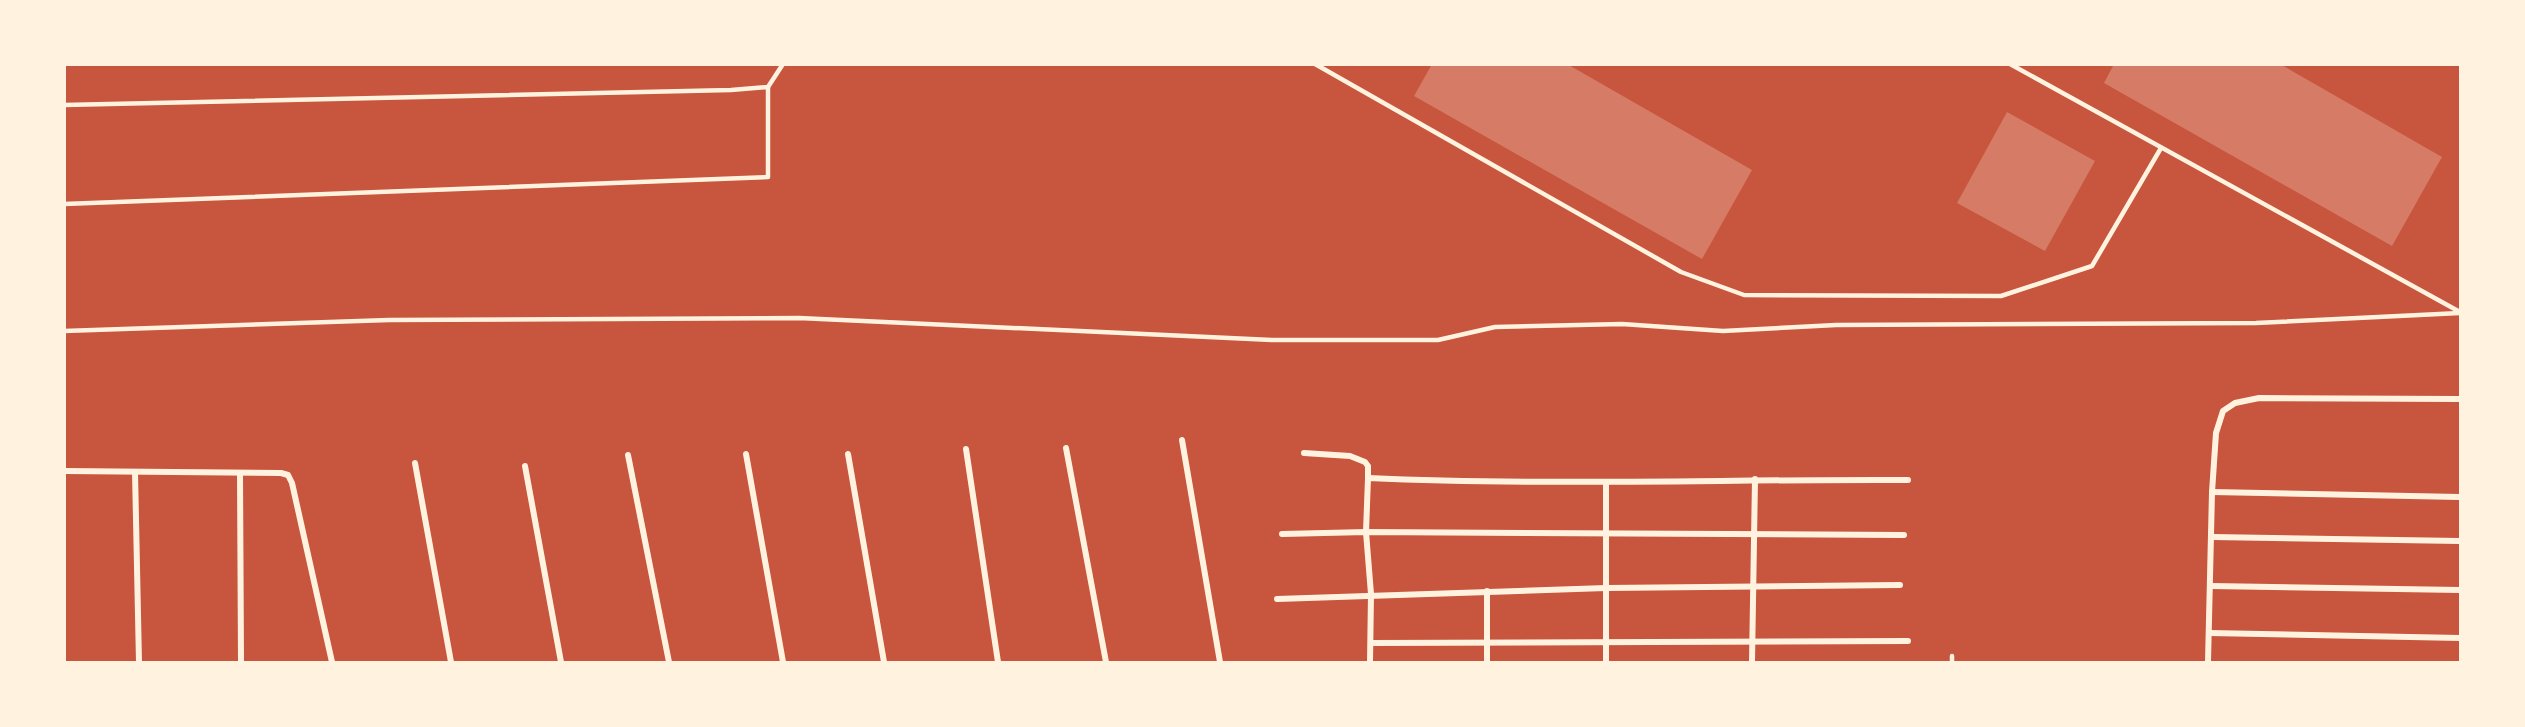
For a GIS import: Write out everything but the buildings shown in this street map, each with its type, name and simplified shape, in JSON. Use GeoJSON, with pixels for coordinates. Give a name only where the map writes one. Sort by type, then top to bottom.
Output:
{"type":"FeatureCollection","features":[{"type":"Feature","properties":{"kind":"street"},"geometry":{"type":"LineString","coordinates":[[2208,663],[2212,492],[2216,434],[2223,411],[2235,403],[2259,398],[2460,399]]}},
{"type":"Feature","properties":{"kind":"street"},"geometry":{"type":"LineString","coordinates":[[1182,440],[1220,663]]}},
{"type":"Feature","properties":{"kind":"street"},"geometry":{"type":"LineString","coordinates":[[1066,448],[1106,663]]}},
{"type":"Feature","properties":{"kind":"street"},"geometry":{"type":"LineString","coordinates":[[966,449],[998,663]]}},
{"type":"Feature","properties":{"kind":"street"},"geometry":{"type":"LineString","coordinates":[[1304,453],[1360,459],[1368,466],[1366,532],[1371,594],[1370,663]]}},
{"type":"Feature","properties":{"kind":"street"},"geometry":{"type":"LineString","coordinates":[[628,454],[669,663]]}},
{"type":"Feature","properties":{"kind":"street"},"geometry":{"type":"LineString","coordinates":[[746,454],[783,663]]}},
{"type":"Feature","properties":{"kind":"street"},"geometry":{"type":"LineString","coordinates":[[848,454],[884,663]]}},
{"type":"Feature","properties":{"kind":"street"},"geometry":{"type":"LineString","coordinates":[[415,463],[451,663]]}},
{"type":"Feature","properties":{"kind":"street"},"geometry":{"type":"LineString","coordinates":[[525,466],[561,663]]}},
{"type":"Feature","properties":{"kind":"street"},"geometry":{"type":"LineString","coordinates":[[64,471],[281,473],[288,475],[292,483],[332,663]]}},
{"type":"Feature","properties":{"kind":"street"},"geometry":{"type":"LineString","coordinates":[[135,472],[139,663]]}},
{"type":"Feature","properties":{"kind":"street"},"geometry":{"type":"LineString","coordinates":[[240,473],[242,663]]}},
{"type":"Feature","properties":{"kind":"street"},"geometry":{"type":"LineString","coordinates":[[1368,478],[1606,483],[1755,479],[1908,480]]}},
{"type":"Feature","properties":{"kind":"street"},"geometry":{"type":"LineString","coordinates":[[1752,663],[1755,479]]}},
{"type":"Feature","properties":{"kind":"street"},"geometry":{"type":"LineString","coordinates":[[1606,483],[1606,663]]}},
{"type":"Feature","properties":{"kind":"street"},"geometry":{"type":"LineString","coordinates":[[2212,492],[2460,497]]}},
{"type":"Feature","properties":{"kind":"street"},"geometry":{"type":"LineString","coordinates":[[1282,534],[1366,532],[1904,535]]}},
{"type":"Feature","properties":{"kind":"street"},"geometry":{"type":"LineString","coordinates":[[2212,537],[2460,541]]}},
{"type":"Feature","properties":{"kind":"street"},"geometry":{"type":"LineString","coordinates":[[1277,599],[1371,594],[1606,588],[1900,585]]}},
{"type":"Feature","properties":{"kind":"street"},"geometry":{"type":"LineString","coordinates":[[2211,586],[2460,590]]}},
{"type":"Feature","properties":{"kind":"street"},"geometry":{"type":"LineString","coordinates":[[1487,591],[1487,663]]}},
{"type":"Feature","properties":{"kind":"street"},"geometry":{"type":"LineString","coordinates":[[2209,633],[2460,638]]}},
{"type":"Feature","properties":{"kind":"street"},"geometry":{"type":"LineString","coordinates":[[1371,643],[1908,641]]}},
{"type":"Feature","properties":{"kind":"lane"},"geometry":{"type":"LineString","coordinates":[[64,204],[768,177],[768,87],[783,64]]}},
{"type":"Feature","properties":{"kind":"lane"},"geometry":{"type":"LineString","coordinates":[[1315,64],[1681,272],[1744,295],[2001,296],[2092,266],[2161,148]]}},
{"type":"Feature","properties":{"kind":"lane"},"geometry":{"type":"LineString","coordinates":[[2010,64],[2460,312]]}},
{"type":"Feature","properties":{"kind":"lane"},"geometry":{"type":"LineString","coordinates":[[64,105],[731,90],[768,87]]}},
{"type":"Feature","properties":{"kind":"lane"},"geometry":{"type":"LineString","coordinates":[[64,331],[389,320],[799,318],[1272,340],[1438,340],[1495,327],[1622,324],[1723,331],[1836,325],[2256,322],[2460,312]]}},
{"type":"Feature","properties":{"kind":"lane"},"geometry":{"type":"LineString","coordinates":[[1952,656],[1952,663]]}}]}
